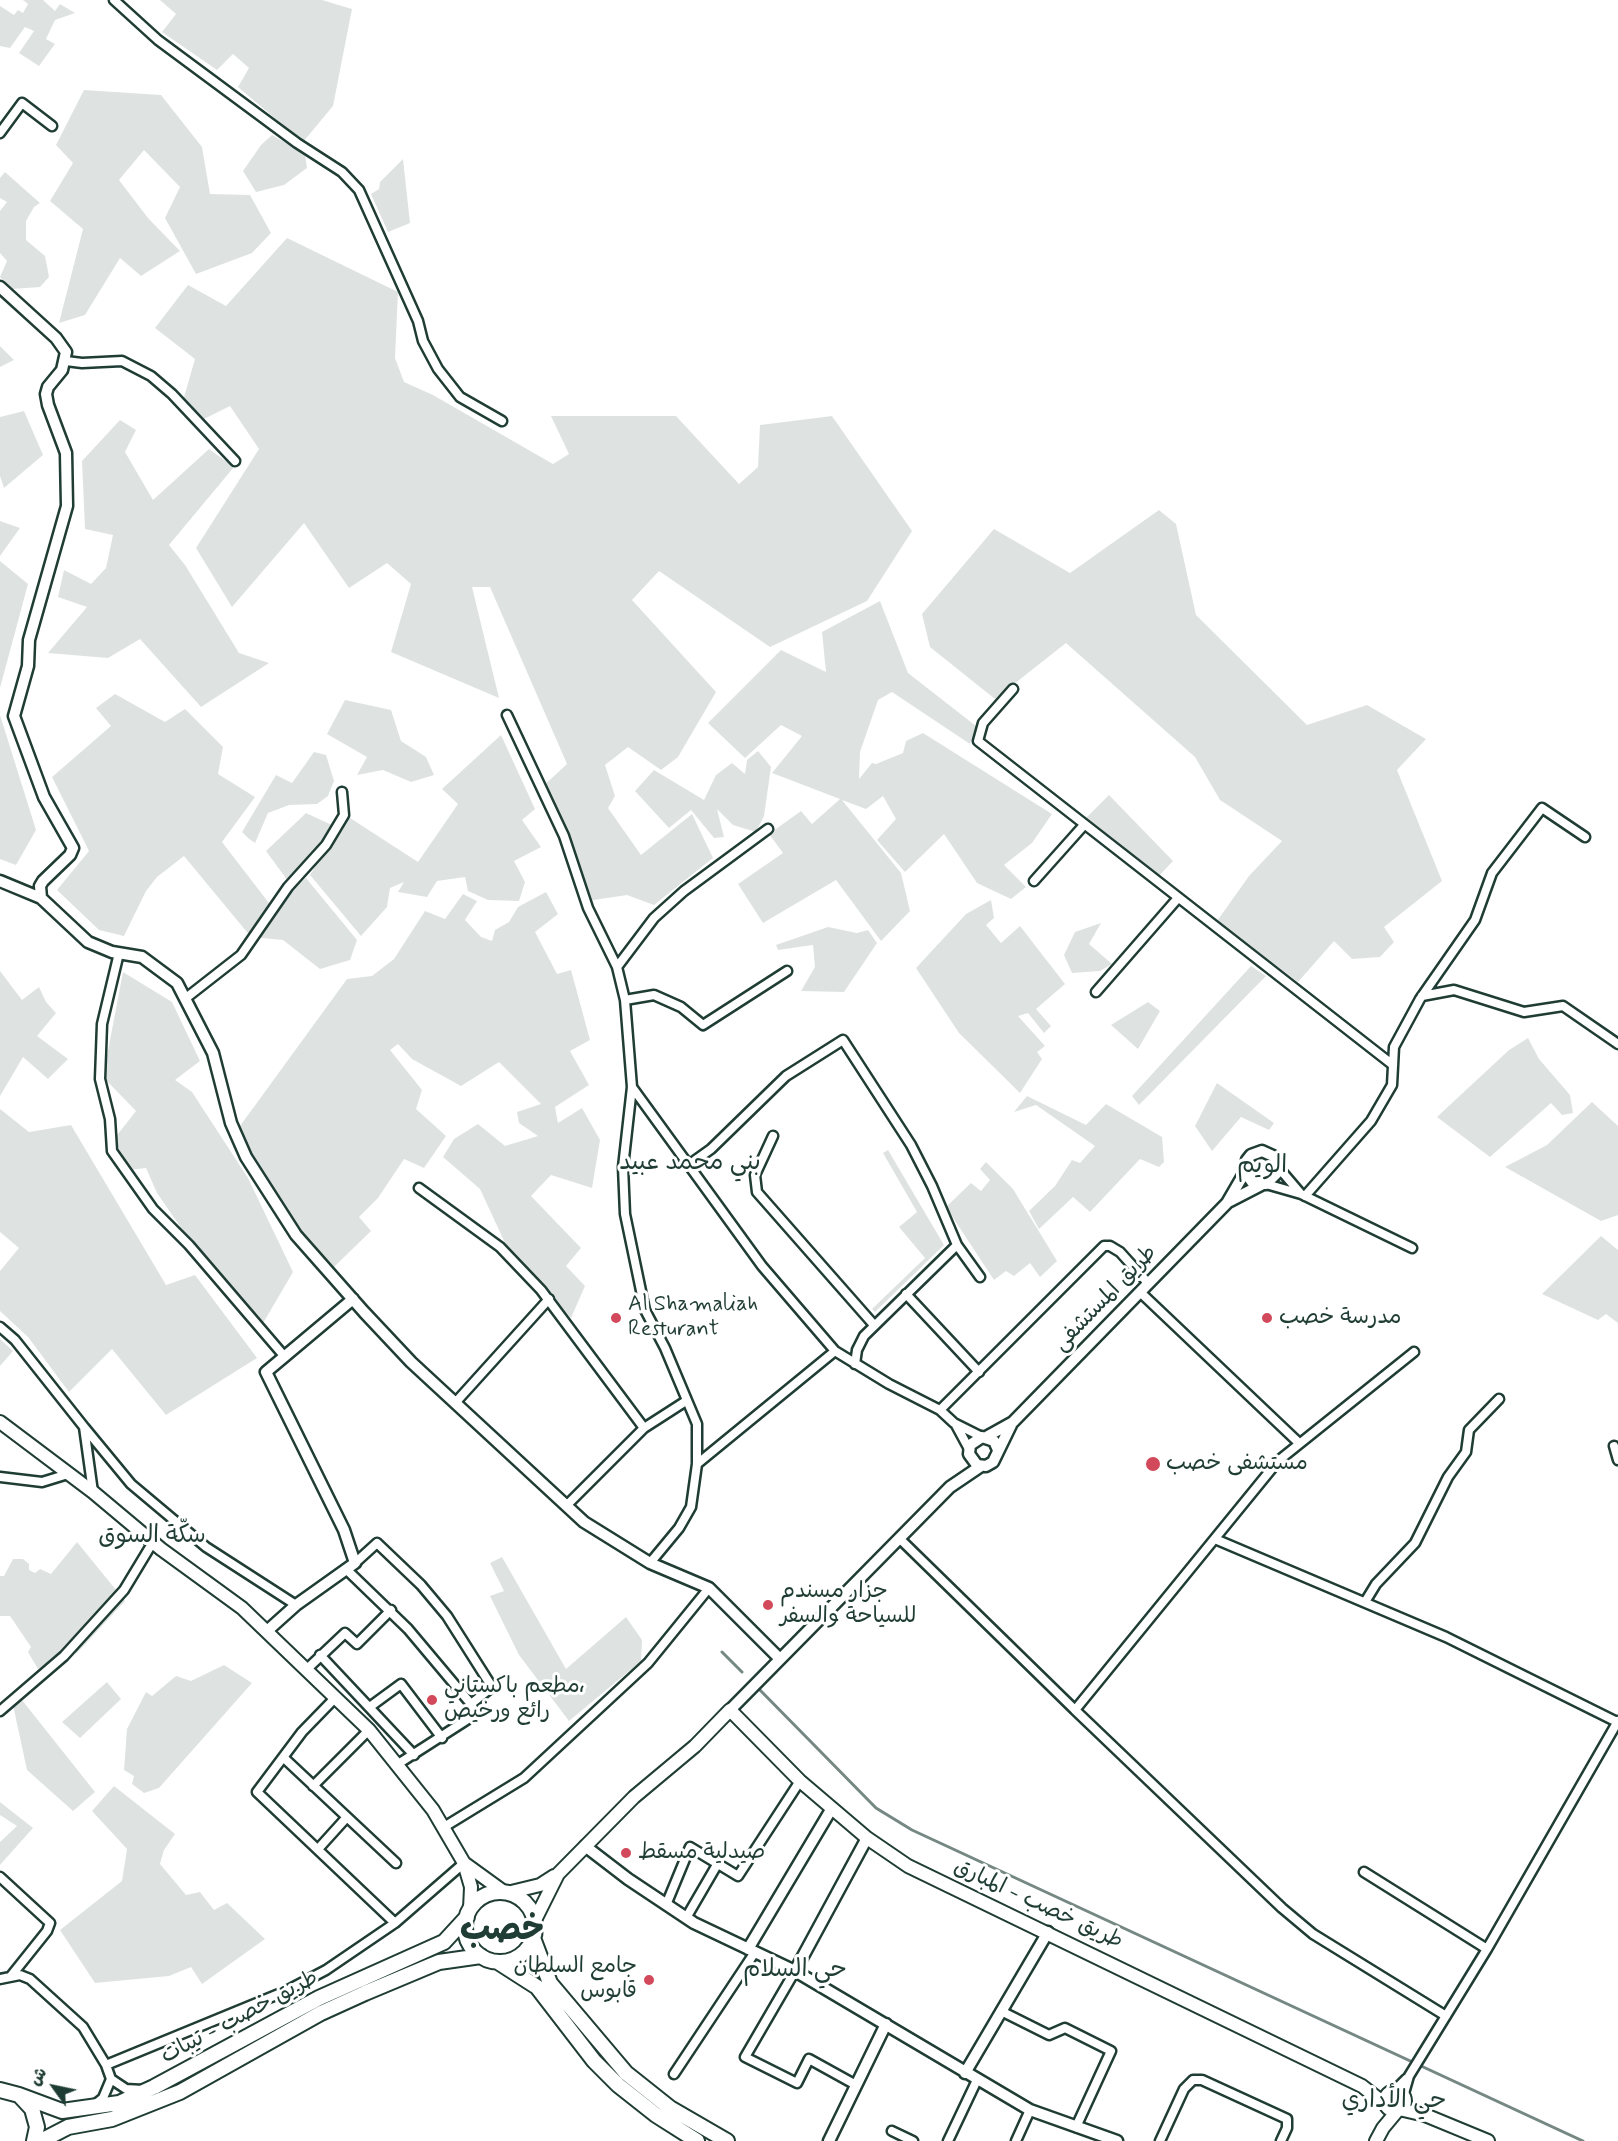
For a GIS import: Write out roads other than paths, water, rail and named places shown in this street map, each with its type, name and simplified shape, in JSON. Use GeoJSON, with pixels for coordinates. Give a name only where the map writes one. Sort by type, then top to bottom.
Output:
{"type":"FeatureCollection","features":[{"type":"Feature","properties":{"kind":"highway"},"geometry":{"type":"LineString","coordinates":[[697,2141],[656,2115],[618,2085],[594,2061],[537,1987],[498,1962],[481,1956],[467,1939],[468,1913],[481,1898],[505,1893],[528,1906],[534,1922],[533,1938],[542,1968],[550,1983],[626,2073],[663,2103],[727,2141]]}},
{"type":"Feature","properties":{"kind":"highway","name":"طريق خصب - تيبات"},"geometry":{"type":"LineString","coordinates":[[8,2091],[62,2111],[89,2109],[118,2103],[154,2087],[302,2006],[444,1942],[468,1913]]}},
{"type":"Feature","properties":{"kind":"highway"},"geometry":{"type":"LineString","coordinates":[[498,1962],[516,1958],[523,1953],[533,1938]]}},
{"type":"Feature","properties":{"kind":"highway","name":"طريق خصب - تيبات"},"geometry":{"type":"LineString","coordinates":[[41,2141],[68,2127],[112,2119],[180,2092],[321,2013],[397,1979],[439,1962],[481,1956]]}},
{"type":"Feature","properties":{"kind":"highway"},"geometry":{"type":"LineString","coordinates":[[8,2091],[32,2109],[35,2118],[34,2141]]}},
{"type":"Feature","properties":{"kind":"main road"},"geometry":{"type":"LineString","coordinates":[[0,1422],[93,1492],[153,1542],[243,1608],[369,1730],[398,1764],[444,1827],[464,1863],[471,1887],[468,1913]]}},
{"type":"Feature","properties":{"kind":"main road"},"geometry":{"type":"LineString","coordinates":[[464,1863],[505,1893],[540,1885],[558,1874],[634,1797],[694,1746],[730,1710]]}},
{"type":"Feature","properties":{"kind":"main road","name":"طريق خصب - المبارق"},"geometry":{"type":"LineString","coordinates":[[730,1710],[800,1781],[867,1838],[908,1866],[1362,2086],[1488,2141]]}},
{"type":"Feature","properties":{"kind":"main road"},"geometry":{"type":"LineString","coordinates":[[534,1922],[558,1874]]}},
{"type":"Feature","properties":{"kind":"main road"},"geometry":{"type":"LineString","coordinates":[[1376,2141],[1395,2101]]}},
{"type":"Feature","properties":{"kind":"street"},"geometry":{"type":"LineString","coordinates":[[114,0],[158,40],[297,143],[342,172],[359,190],[418,321],[423,341],[438,369],[460,397],[502,421]]}},
{"type":"Feature","properties":{"kind":"street"},"geometry":{"type":"LineString","coordinates":[[0,134],[22,103],[52,126]]}},
{"type":"Feature","properties":{"kind":"street"},"geometry":{"type":"LineString","coordinates":[[0,287],[56,338],[66,351],[66,361],[46,394],[66,453],[67,506],[29,640],[23,691],[14,716],[44,797],[73,848],[40,886],[41,898]]}},
{"type":"Feature","properties":{"kind":"street"},"geometry":{"type":"LineString","coordinates":[[66,361],[82,363],[122,361],[151,376],[172,394],[235,461]]}},
{"type":"Feature","properties":{"kind":"street"},"geometry":{"type":"LineString","coordinates":[[1013,689],[983,723],[978,741],[1392,1065]]}},
{"type":"Feature","properties":{"kind":"street"},"geometry":{"type":"LineString","coordinates":[[507,715],[564,836],[588,908],[617,967],[625,1000],[632,1087],[623,1167],[627,1226],[645,1310],[665,1348],[697,1424],[697,1464],[691,1507],[679,1528],[650,1563]]}},
{"type":"Feature","properties":{"kind":"street"},"geometry":{"type":"LineString","coordinates":[[186,998],[241,955],[288,887],[326,845],[344,815],[342,792]]}},
{"type":"Feature","properties":{"kind":"street"},"geometry":{"type":"LineString","coordinates":[[1303,1195],[1371,1121],[1392,1085],[1394,1047],[1422,996],[1475,920],[1492,873],[1542,808],[1585,837]]}},
{"type":"Feature","properties":{"kind":"street"},"geometry":{"type":"LineString","coordinates":[[1034,881],[1084,825]]}},
{"type":"Feature","properties":{"kind":"street"},"geometry":{"type":"LineString","coordinates":[[617,967],[654,918],[684,891],[768,829]]}},
{"type":"Feature","properties":{"kind":"street"},"geometry":{"type":"LineString","coordinates":[[0,881],[41,898],[88,942],[119,953],[142,957],[158,966],[177,983],[213,1053],[231,1123],[246,1157],[296,1235],[353,1299],[455,1403],[584,1522],[650,1563],[709,1588],[780,1659]]}},
{"type":"Feature","properties":{"kind":"street"},"geometry":{"type":"LineString","coordinates":[[1096,992],[1178,898]]}},
{"type":"Feature","properties":{"kind":"street"},"geometry":{"type":"LineString","coordinates":[[119,953],[102,1024],[100,1079],[110,1119],[112,1150],[153,1209],[189,1245],[285,1357]]}},
{"type":"Feature","properties":{"kind":"street"},"geometry":{"type":"LineString","coordinates":[[625,1000],[654,995],[681,1007],[704,1025],[787,971]]}},
{"type":"Feature","properties":{"kind":"street"},"geometry":{"type":"LineString","coordinates":[[1422,996],[1454,990],[1524,1012],[1563,1006],[1618,1044]]}},
{"type":"Feature","properties":{"kind":"street"},"geometry":{"type":"LineString","coordinates":[[690,1164],[711,1149],[786,1076],[843,1040],[911,1145],[932,1186],[957,1245],[980,1277]]}},
{"type":"Feature","properties":{"kind":"street"},"geometry":{"type":"LineString","coordinates":[[632,1087],[762,1266],[835,1351],[940,1410],[954,1423],[994,1442],[998,1450],[993,1462],[981,1466],[950,1487],[730,1710]]}},
{"type":"Feature","properties":{"kind":"street"},"geometry":{"type":"LineString","coordinates":[[773,1136],[754,1174],[757,1192],[874,1325]]}},
{"type":"Feature","properties":{"kind":"street"},"geometry":{"type":"LineString","coordinates":[[1303,1195],[1278,1167],[1273,1156],[1256,1152],[1247,1160],[1245,1172],[1252,1182],[1303,1195],[1412,1248]]}},
{"type":"Feature","properties":{"kind":"street"},"geometry":{"type":"LineString","coordinates":[[1264,1184],[1274,1179],[1278,1167]]}},
{"type":"Feature","properties":{"kind":"street","name":"طريق المستشفى"},"geometry":{"type":"LineString","coordinates":[[998,1450],[1013,1422],[1227,1203],[1245,1172]]}},
{"type":"Feature","properties":{"kind":"street","name":"طريق المستشفى"},"geometry":{"type":"LineString","coordinates":[[1227,1203],[1264,1184]]}},
{"type":"Feature","properties":{"kind":"street"},"geometry":{"type":"LineString","coordinates":[[419,1188],[500,1247],[549,1299],[644,1428]]}},
{"type":"Feature","properties":{"kind":"street"},"geometry":{"type":"LineString","coordinates":[[855,1364],[861,1343],[874,1325],[957,1245]]}},
{"type":"Feature","properties":{"kind":"street"},"geometry":{"type":"LineString","coordinates":[[940,1410],[1104,1246],[1110,1246],[1120,1252],[1148,1283]]}},
{"type":"Feature","properties":{"kind":"street"},"geometry":{"type":"LineString","coordinates":[[1140,1292],[1299,1443]]}},
{"type":"Feature","properties":{"kind":"street"},"geometry":{"type":"LineString","coordinates":[[906,1294],[979,1372]]}},
{"type":"Feature","properties":{"kind":"street"},"geometry":{"type":"LineString","coordinates":[[353,1299],[266,1372],[344,1530],[351,1566],[471,1704],[476,1714],[442,1738],[398,1764]]}},
{"type":"Feature","properties":{"kind":"street"},"geometry":{"type":"LineString","coordinates":[[455,1403],[549,1299]]}},
{"type":"Feature","properties":{"kind":"street"},"geometry":{"type":"LineString","coordinates":[[0,1327],[15,1340],[131,1484],[206,1548],[296,1605]]}},
{"type":"Feature","properties":{"kind":"street"},"geometry":{"type":"LineString","coordinates":[[697,1464],[835,1351]]}},
{"type":"Feature","properties":{"kind":"street"},"geometry":{"type":"LineString","coordinates":[[1075,1710],[1278,1461],[1414,1352]]}},
{"type":"Feature","properties":{"kind":"street"},"geometry":{"type":"LineString","coordinates":[[1365,1602],[1376,1584],[1415,1543],[1448,1477],[1466,1452],[1469,1430],[1499,1399]]}},
{"type":"Feature","properties":{"kind":"street"},"geometry":{"type":"LineString","coordinates":[[566,1506],[644,1428],[686,1401]]}},
{"type":"Feature","properties":{"kind":"street","name":"طريق المستشفى"},"geometry":{"type":"LineString","coordinates":[[984,1437],[1013,1422]]}},
{"type":"Feature","properties":{"kind":"street"},"geometry":{"type":"LineString","coordinates":[[954,1423],[973,1462],[981,1466]]}},
{"type":"Feature","properties":{"kind":"street"},"geometry":{"type":"LineString","coordinates":[[84,1427],[93,1492]]}},
{"type":"Feature","properties":{"kind":"street"},"geometry":{"type":"LineString","coordinates":[[950,1487],[973,1441],[984,1437]]}},
{"type":"Feature","properties":{"kind":"street"},"geometry":{"type":"LineString","coordinates":[[1614,1446],[1618,1460]]}},
{"type":"Feature","properties":{"kind":"street"},"geometry":{"type":"LineString","coordinates":[[0,1477],[42,1482],[68,1474]]}},
{"type":"Feature","properties":{"kind":"street"},"geometry":{"type":"LineString","coordinates":[[899,1538],[1282,1908],[1313,1934],[1446,2016]]}},
{"type":"Feature","properties":{"kind":"street"},"geometry":{"type":"LineString","coordinates":[[1215,1539],[1446,1637],[1618,1722],[1487,1949],[1408,2076],[1395,2101]]}},
{"type":"Feature","properties":{"kind":"street"},"geometry":{"type":"LineString","coordinates":[[0,1711],[72,1648],[124,1590],[153,1542]]}},
{"type":"Feature","properties":{"kind":"street"},"geometry":{"type":"LineString","coordinates":[[267,1631],[296,1605],[351,1566],[377,1543],[427,1593],[472,1653],[492,1687],[471,1704]]}},
{"type":"Feature","properties":{"kind":"street"},"geometry":{"type":"LineString","coordinates":[[444,1827],[524,1778],[648,1663],[709,1588]]}},
{"type":"Feature","properties":{"kind":"street"},"geometry":{"type":"LineString","coordinates":[[307,1669],[345,1633],[357,1644],[391,1610]]}},
{"type":"Feature","properties":{"kind":"street"},"geometry":{"type":"LineString","coordinates":[[320,1655],[371,1706],[414,1755]]}},
{"type":"Feature","properties":{"kind":"street"},"geometry":{"type":"LineString","coordinates":[[371,1706],[401,1684],[442,1738]]}},
{"type":"Feature","properties":{"kind":"street"},"geometry":{"type":"LineString","coordinates":[[336,1697],[302,1732],[256,1792],[319,1848],[395,1923]]}},
{"type":"Feature","properties":{"kind":"street"},"geometry":{"type":"LineString","coordinates":[[313,1786],[369,1730]]}},
{"type":"Feature","properties":{"kind":"street"},"geometry":{"type":"LineString","coordinates":[[284,1758],[396,1863]]}},
{"type":"Feature","properties":{"kind":"street"},"geometry":{"type":"LineString","coordinates":[[666,1905],[690,1847],[738,1876],[800,1781]]}},
{"type":"Feature","properties":{"kind":"street"},"geometry":{"type":"LineString","coordinates":[[674,2074],[751,1951],[832,1808]]}},
{"type":"Feature","properties":{"kind":"street"},"geometry":{"type":"LineString","coordinates":[[319,1848],[346,1817]]}},
{"type":"Feature","properties":{"kind":"street"},"geometry":{"type":"LineString","coordinates":[[856,2085],[809,2059],[797,2083],[746,2056],[867,1838]]}},
{"type":"Feature","properties":{"kind":"street"},"geometry":{"type":"LineString","coordinates":[[585,1846],[686,1918],[795,1971],[1030,2110],[1117,2141]]}},
{"type":"Feature","properties":{"kind":"street"},"geometry":{"type":"LineString","coordinates":[[106,2065],[286,1991],[326,1970],[395,1923],[464,1863]]}},
{"type":"Feature","properties":{"kind":"street"},"geometry":{"type":"LineString","coordinates":[[686,1918],[718,1863]]}},
{"type":"Feature","properties":{"kind":"street"},"geometry":{"type":"LineString","coordinates":[[1364,1872],[1487,1949]]}},
{"type":"Feature","properties":{"kind":"street"},"geometry":{"type":"LineString","coordinates":[[0,1877],[50,1923],[47,1931],[11,1976]]}},
{"type":"Feature","properties":{"kind":"street"},"geometry":{"type":"LineString","coordinates":[[965,2073],[1048,1932]]}},
{"type":"Feature","properties":{"kind":"street"},"geometry":{"type":"LineString","coordinates":[[0,1979],[11,1976],[30,1979],[83,2027],[106,2065],[111,2079],[126,2090],[154,2087]]}},
{"type":"Feature","properties":{"kind":"street"},"geometry":{"type":"LineString","coordinates":[[1001,2011],[1049,2035],[1065,2028],[1111,2051],[1076,2127]]}},
{"type":"Feature","properties":{"kind":"street"},"geometry":{"type":"LineString","coordinates":[[829,2141],[886,2024]]}},
{"type":"Feature","properties":{"kind":"street"},"geometry":{"type":"LineString","coordinates":[[89,2109],[103,2098],[111,2079]]}},
{"type":"Feature","properties":{"kind":"street"},"geometry":{"type":"LineString","coordinates":[[948,2141],[977,2080]]}},
{"type":"Feature","properties":{"kind":"street"},"geometry":{"type":"LineString","coordinates":[[1160,2141],[1184,2089],[1193,2080],[1202,2080],[1287,2119],[1287,2128],[1281,2141]]}},
{"type":"Feature","properties":{"kind":"street"},"geometry":{"type":"LineString","coordinates":[[1016,2141],[1030,2110]]}},
{"type":"Feature","properties":{"kind":"street"},"geometry":{"type":"LineString","coordinates":[[892,2132],[913,2141]]}},
{"type":"Feature","properties":{"kind":"waterway"},"geometry":{"type":"LineString","coordinates":[[722,1652],[742,1672]]}},
{"type":"Feature","properties":{"kind":"waterway"},"geometry":{"type":"LineString","coordinates":[[757,1687],[876,1808],[912,1830],[1583,2141]]}},
{"type":"Feature","properties":{"kind":"place","name":"Al Shamaliah Resturant"},"geometry":{"type":"Point","coordinates":[616,1318]}},
{"type":"Feature","properties":{"kind":"place","name":"مدرسة خصب"},"geometry":{"type":"Point","coordinates":[1267,1318]}},
{"type":"Feature","properties":{"kind":"place","name":"مستشفى خصب"},"geometry":{"type":"Point","coordinates":[1153,1464]}},
{"type":"Feature","properties":{"kind":"place","name":"جزار مسندم للسياحة والسفر"},"geometry":{"type":"Point","coordinates":[768,1605]}},
{"type":"Feature","properties":{"kind":"place","name":"مطعم باكستاني، رائع ورخيص"},"geometry":{"type":"Point","coordinates":[432,1700]}},
{"type":"Feature","properties":{"kind":"place","name":"صيدلية مسقط"},"geometry":{"type":"Point","coordinates":[626,1853]}},
{"type":"Feature","properties":{"kind":"place","name":"جامع السلطان قابوس"},"geometry":{"type":"Point","coordinates":[649,1980]}},
{"type":"Feature","properties":{"kind":"district","name":"بني محمد عبيد"},"geometry":{"type":"Point","coordinates":[690,1164]}},
{"type":"Feature","properties":{"kind":"district","name":"الويم"},"geometry":{"type":"Point","coordinates":[1262,1167]}},
{"type":"Feature","properties":{"kind":"district","name":"سكّة السوق"},"geometry":{"type":"Point","coordinates":[152,1537]}},
{"type":"Feature","properties":{"kind":"district","name":"خصب"},"geometry":{"type":"Point","coordinates":[502,1932]}},
{"type":"Feature","properties":{"kind":"district","name":"حي السلام"},"geometry":{"type":"Point","coordinates":[795,1971]}},
{"type":"Feature","properties":{"kind":"district","name":"حي الأداري"},"geometry":{"type":"Point","coordinates":[1394,2102]}}]}
